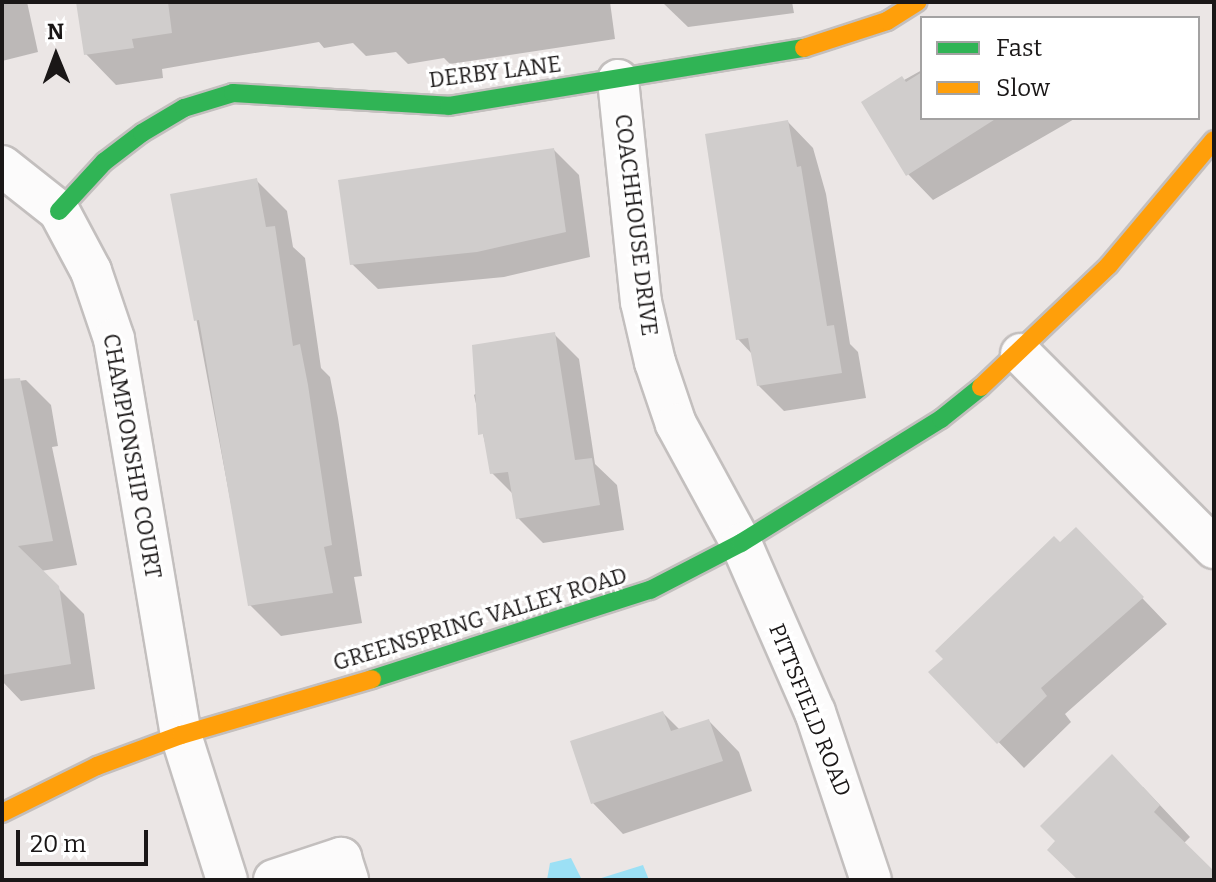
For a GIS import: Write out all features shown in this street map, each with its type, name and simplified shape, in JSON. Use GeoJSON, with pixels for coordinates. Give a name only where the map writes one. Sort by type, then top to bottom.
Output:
{"type":"FeatureCollection","features":[{"type":"Feature","properties":{"kind":"street","name":"DERBY LANE"},"geometry":{"type":"LineString","coordinates":[[59,211],[104,162],[142,133],[184,108],[233,93],[449,106],[824,45],[887,21],[917,2]]}},
{"type":"Feature","properties":{"kind":"street","name":"COACHHOUSE DRIVE"},"geometry":{"type":"LineString","coordinates":[[618,80],[641,302],[655,362],[676,424],[741,543]]}},
{"type":"Feature","properties":{"kind":"street","name":"GREENSPRING VALLEY ROAD"},"geometry":{"type":"LineString","coordinates":[[2,813],[97,766],[181,735],[542,628],[650,590],[741,543],[941,419],[1021,354],[1109,265],[1214,140]]}},
{"type":"Feature","properties":{"kind":"street","name":"CHAMPIONSHIP COURT"},"geometry":{"type":"LineString","coordinates":[[2,166],[59,211],[91,271],[114,339],[181,735],[227,880]]}},
{"type":"Feature","properties":{"kind":"street"},"geometry":{"type":"LineString","coordinates":[[1021,354],[1214,548]]}},
{"type":"Feature","properties":{"kind":"street","name":"PITTSFIELD ROAD"},"geometry":{"type":"LineString","coordinates":[[741,543],[815,712],[871,880]]}},
{"type":"Feature","properties":{"kind":"street"},"geometry":{"type":"LineString","coordinates":[[274,880],[341,858],[348,880]]}},
{"type":"Feature","properties":{"kind":"water"},"geometry":{"type":"Polygon","coordinates":[[[571,858],[582,880],[547,880],[550,863],[571,858]]]}},
{"type":"Feature","properties":{"kind":"water"},"geometry":{"type":"Polygon","coordinates":[[[643,865],[649,880],[595,880],[643,865]]]}},
{"type":"Feature","properties":{"kind":"building"},"geometry":{"type":"Polygon","coordinates":[[[76,2],[168,2],[172,33],[132,39],[134,48],[84,55],[76,2]]]}},
{"type":"Feature","properties":{"kind":"building"},"geometry":{"type":"Polygon","coordinates":[[[920,73],[920,120],[994,120],[906,176],[861,102],[902,76],[906,82],[920,73]]]}},
{"type":"Feature","properties":{"kind":"building"},"geometry":{"type":"Polygon","coordinates":[[[788,120],[797,167],[801,166],[827,326],[834,325],[842,373],[757,386],[748,338],[736,340],[705,134],[788,120]]]}},
{"type":"Feature","properties":{"kind":"building"},"geometry":{"type":"Polygon","coordinates":[[[554,148],[566,232],[477,252],[350,265],[338,180],[554,148]]]}},
{"type":"Feature","properties":{"kind":"building"},"geometry":{"type":"Polygon","coordinates":[[[257,178],[266,227],[275,226],[293,346],[300,344],[308,385],[332,545],[324,547],[333,593],[248,606],[199,320],[194,321],[170,194],[257,178]]]}},
{"type":"Feature","properties":{"kind":"building"},"geometry":{"type":"Polygon","coordinates":[[[555,332],[575,460],[592,458],[600,505],[516,519],[508,472],[490,474],[483,434],[478,435],[472,345],[555,332]]]}},
{"type":"Feature","properties":{"kind":"building"},"geometry":{"type":"Polygon","coordinates":[[[20,378],[53,541],[18,546],[59,586],[71,664],[2,675],[2,379],[20,378]]]}},
{"type":"Feature","properties":{"kind":"building"},"geometry":{"type":"Polygon","coordinates":[[[1076,527],[1144,597],[1041,688],[1047,696],[997,744],[928,672],[943,659],[935,651],[1054,536],[1060,542],[1076,527]]]}},
{"type":"Feature","properties":{"kind":"building"},"geometry":{"type":"Polygon","coordinates":[[[663,711],[671,731],[709,719],[723,761],[591,804],[570,741],[663,711]]]}},
{"type":"Feature","properties":{"kind":"building"},"geometry":{"type":"Polygon","coordinates":[[[1112,754],[1160,805],[1154,812],[1214,871],[1214,880],[1078,880],[1047,850],[1055,841],[1040,826],[1112,754]]]}},
{"type":"Feature","properties":{"kind":"traffic: fast"},"geometry":{"type":"LineString","coordinates":[[59,211],[104,162],[142,133],[184,108],[233,93],[449,106],[804,48]]}},
{"type":"Feature","properties":{"kind":"traffic: fast"},"geometry":{"type":"LineString","coordinates":[[372,679],[650,590],[741,543],[941,419],[981,387]]}},
{"type":"Feature","properties":{"kind":"traffic: slow"},"geometry":{"type":"LineString","coordinates":[[804,48],[887,21],[917,2]]}},
{"type":"Feature","properties":{"kind":"traffic: slow"},"geometry":{"type":"LineString","coordinates":[[981,387],[1109,265],[1214,140]]}},
{"type":"Feature","properties":{"kind":"traffic: slow"},"geometry":{"type":"LineString","coordinates":[[2,813],[97,766],[181,735],[372,679]]}}]}
